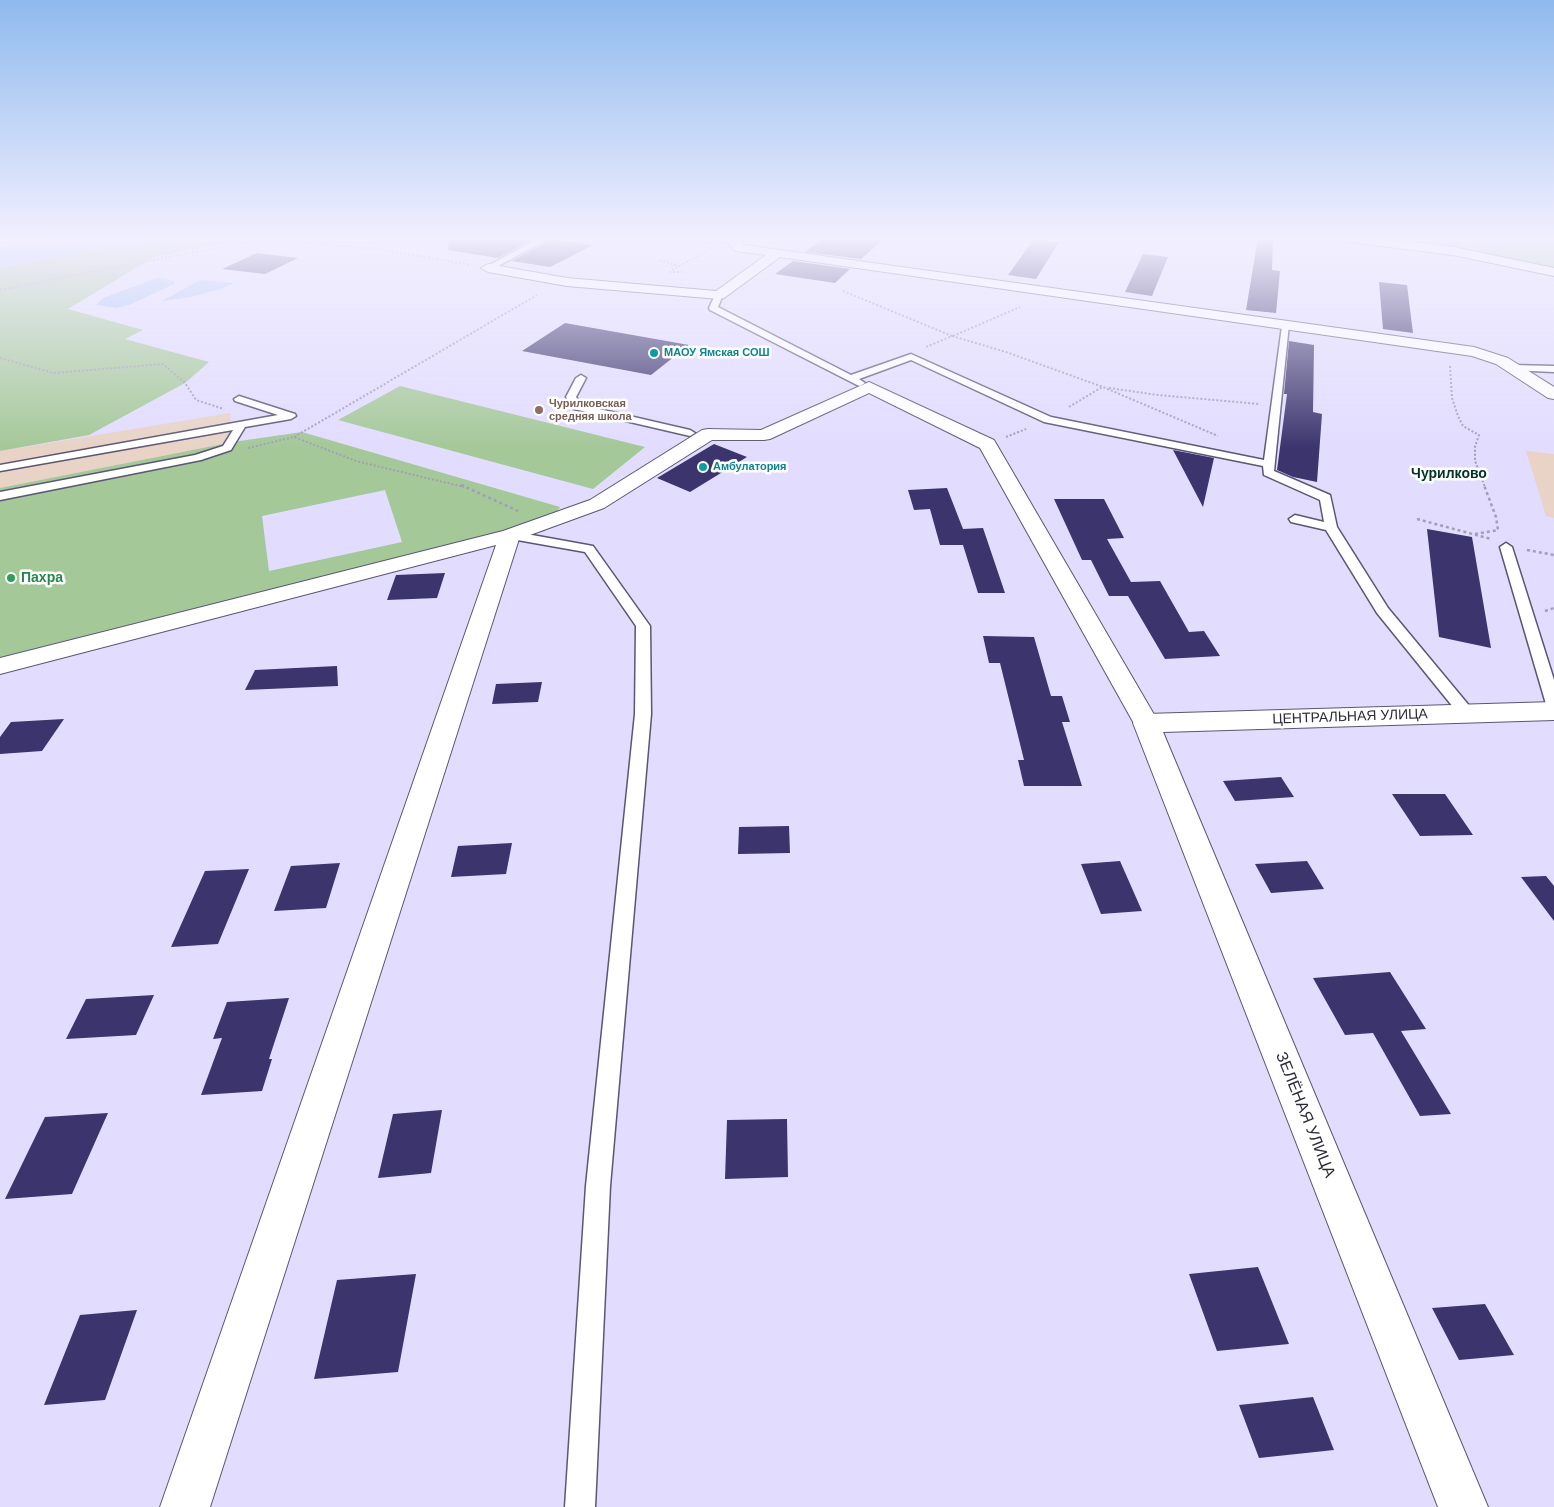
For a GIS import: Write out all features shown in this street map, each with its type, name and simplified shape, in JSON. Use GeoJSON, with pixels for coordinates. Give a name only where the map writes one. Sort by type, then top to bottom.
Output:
{"type":"FeatureCollection","features":[{"type":"Feature","properties":{"kind":"street"},"geometry":{"type":"LineString","coordinates":[[1161,308],[1474,352],[1515,363],[1554,394]]}},
{"type":"Feature","properties":{"kind":"street"},"geometry":{"type":"LineString","coordinates":[[2,668],[514,523],[597,504],[708,434],[764,435],[860,383],[987,444]]}},
{"type":"Feature","properties":{"kind":"street","name":"ЗЕЛЁНАЯ УЛИЦА"},"geometry":{"type":"LineString","coordinates":[[987,444],[1146,723],[1463,1507]]}},
{"type":"Feature","properties":{"kind":"street"},"geometry":{"type":"LineString","coordinates":[[185,1507],[514,523]]}},
{"type":"Feature","properties":{"kind":"street","name":"ЦЕНТРАЛЬНАЯ УЛИЦА"},"geometry":{"type":"LineString","coordinates":[[1146,723],[1554,711]]}},
{"type":"Feature","properties":{"kind":"lane"},"geometry":{"type":"LineString","coordinates":[[712,308],[711,311],[860,383],[911,356],[1048,420],[1268,464]]}},
{"type":"Feature","properties":{"kind":"lane"},"geometry":{"type":"LineString","coordinates":[[1286,326],[1268,472],[1326,498],[1331,527],[1382,610],[1468,714]]}},
{"type":"Feature","properties":{"kind":"lane"},"geometry":{"type":"LineString","coordinates":[[1515,363],[1554,369]]}},
{"type":"Feature","properties":{"kind":"lane"},"geometry":{"type":"LineString","coordinates":[[582,378],[572,392],[571,397],[578,407],[690,434]]}},
{"type":"Feature","properties":{"kind":"lane"},"geometry":{"type":"LineString","coordinates":[[0,468],[290,416],[239,399]]}},
{"type":"Feature","properties":{"kind":"lane"},"geometry":{"type":"LineString","coordinates":[[0,496],[203,456],[227,448],[241,424]]}},
{"type":"Feature","properties":{"kind":"lane"},"geometry":{"type":"LineString","coordinates":[[1295,519],[1331,527]]}},
{"type":"Feature","properties":{"kind":"lane"},"geometry":{"type":"LineString","coordinates":[[514,523],[589,549],[643,626],[643,714],[598,1186],[580,1507]]}},
{"type":"Feature","properties":{"kind":"lane"},"geometry":{"type":"LineString","coordinates":[[1506,547],[1554,704]]}},
{"type":"Feature","properties":{"kind":"path"},"geometry":{"type":"LineString","coordinates":[[203,456],[294,437],[514,308]]}},
{"type":"Feature","properties":{"kind":"path"},"geometry":{"type":"LineString","coordinates":[[885,308],[952,336],[1006,352],[1103,387],[1210,431],[1240,450],[1236,457]]}},
{"type":"Feature","properties":{"kind":"path"},"geometry":{"type":"LineString","coordinates":[[911,356],[932,344],[1016,308]]}},
{"type":"Feature","properties":{"kind":"path"},"geometry":{"type":"LineString","coordinates":[[0,358],[54,373],[163,364],[185,383],[196,400],[241,414],[241,424]]}},
{"type":"Feature","properties":{"kind":"path"},"geometry":{"type":"LineString","coordinates":[[1450,366],[1452,398],[1458,416],[1463,426],[1479,436],[1475,446],[1475,461],[1496,517],[1498,530],[1475,534]]}},
{"type":"Feature","properties":{"kind":"path"},"geometry":{"type":"LineString","coordinates":[[987,444],[1048,420],[1103,387],[1158,395],[1198,397],[1275,406]]}},
{"type":"Feature","properties":{"kind":"path"},"geometry":{"type":"LineString","coordinates":[[294,437],[356,462],[458,484],[514,523]]}},
{"type":"Feature","properties":{"kind":"path"},"geometry":{"type":"LineString","coordinates":[[1418,519],[1475,534],[1497,541],[1506,547],[1554,555]]}},
{"type":"Feature","properties":{"kind":"shaded area"},"geometry":{"type":"Polygon","coordinates":[[[230,413],[233,442],[0,488],[0,451],[230,413]]]}},
{"type":"Feature","properties":{"kind":"shaded area"},"geometry":{"type":"Polygon","coordinates":[[[1526,451],[1554,454],[1554,518],[1546,516],[1526,451]]]}},
{"type":"Feature","properties":{"kind":"green space"},"geometry":{"type":"Polygon","coordinates":[[[0,308],[69,308],[143,330],[125,339],[209,362],[185,383],[89,435],[0,451],[0,308]]]}},
{"type":"Feature","properties":{"kind":"green space"},"geometry":{"type":"Polygon","coordinates":[[[400,386],[645,447],[593,489],[338,420],[400,386]]]}},
{"type":"Feature","properties":{"kind":"green space"},"geometry":{"type":"Polygon","coordinates":[[[302,432],[560,507],[545,531],[0,666],[0,488],[233,442],[302,432]],[[385,490],[262,516],[269,571],[402,542],[385,490]]]}},
{"type":"Feature","properties":{"kind":"building"},"geometry":{"type":"Polygon","coordinates":[[[1246,308],[1276,308],[1276,313],[1246,310],[1246,308]]]}},
{"type":"Feature","properties":{"kind":"building"},"geometry":{"type":"Polygon","coordinates":[[[1381,308],[1410,308],[1413,333],[1383,329],[1381,308]]]}},
{"type":"Feature","properties":{"kind":"building","name":"МАОУ Ямская СОШ"},"geometry":{"type":"Polygon","coordinates":[[[565,323],[689,345],[651,375],[522,351],[565,323]]]}},
{"type":"Feature","properties":{"kind":"building"},"geometry":{"type":"Polygon","coordinates":[[[1289,341],[1314,345],[1313,412],[1322,414],[1317,482],[1293,477],[1277,470],[1287,394],[1284,394],[1289,341]]]}},
{"type":"Feature","properties":{"kind":"building","name":"Амбулатория"},"geometry":{"type":"Polygon","coordinates":[[[714,444],[747,457],[690,492],[657,478],[714,444]]]}},
{"type":"Feature","properties":{"kind":"building"},"geometry":{"type":"Polygon","coordinates":[[[1173,450],[1214,458],[1203,507],[1173,450]]]}},
{"type":"Feature","properties":{"kind":"building"},"geometry":{"type":"Polygon","coordinates":[[[947,488],[963,529],[983,528],[1005,593],[978,593],[963,545],[940,545],[930,509],[914,510],[908,490],[947,488]]]}},
{"type":"Feature","properties":{"kind":"building"},"geometry":{"type":"Polygon","coordinates":[[[1054,499],[1104,499],[1124,538],[1107,539],[1131,582],[1160,581],[1189,632],[1204,631],[1220,656],[1165,659],[1128,596],[1109,596],[1091,560],[1082,560],[1054,499]]]}},
{"type":"Feature","properties":{"kind":"building"},"geometry":{"type":"Polygon","coordinates":[[[1427,529],[1472,537],[1491,648],[1439,637],[1427,529]]]}},
{"type":"Feature","properties":{"kind":"building"},"geometry":{"type":"Polygon","coordinates":[[[445,573],[437,598],[387,600],[396,575],[445,573]]]}},
{"type":"Feature","properties":{"kind":"building"},"geometry":{"type":"Polygon","coordinates":[[[983,636],[1034,637],[1051,696],[1062,696],[1070,722],[1062,722],[1082,786],[1024,786],[1018,760],[1024,760],[1000,663],[989,663],[983,636]]]}},
{"type":"Feature","properties":{"kind":"building"},"geometry":{"type":"Polygon","coordinates":[[[337,666],[338,686],[245,690],[255,670],[337,666]]]}},
{"type":"Feature","properties":{"kind":"building"},"geometry":{"type":"Polygon","coordinates":[[[542,682],[538,702],[492,704],[496,684],[542,682]]]}},
{"type":"Feature","properties":{"kind":"building"},"geometry":{"type":"Polygon","coordinates":[[[64,719],[42,751],[0,754],[0,737],[11,722],[64,719]]]}},
{"type":"Feature","properties":{"kind":"building"},"geometry":{"type":"Polygon","coordinates":[[[1281,777],[1294,797],[1235,801],[1223,781],[1281,777]]]}},
{"type":"Feature","properties":{"kind":"building"},"geometry":{"type":"Polygon","coordinates":[[[1392,794],[1445,794],[1473,835],[1420,836],[1392,794]]]}},
{"type":"Feature","properties":{"kind":"building"},"geometry":{"type":"Polygon","coordinates":[[[789,826],[790,853],[738,854],[739,827],[789,826]]]}},
{"type":"Feature","properties":{"kind":"building"},"geometry":{"type":"Polygon","coordinates":[[[512,843],[506,874],[451,877],[458,846],[512,843]]]}},
{"type":"Feature","properties":{"kind":"building"},"geometry":{"type":"Polygon","coordinates":[[[1120,861],[1142,911],[1101,914],[1081,864],[1120,861]]]}},
{"type":"Feature","properties":{"kind":"building"},"geometry":{"type":"Polygon","coordinates":[[[1307,861],[1324,889],[1271,893],[1255,864],[1307,861]]]}},
{"type":"Feature","properties":{"kind":"building"},"geometry":{"type":"Polygon","coordinates":[[[340,863],[326,908],[274,911],[291,866],[340,863]]]}},
{"type":"Feature","properties":{"kind":"building"},"geometry":{"type":"Polygon","coordinates":[[[249,869],[218,944],[171,947],[205,871],[249,869]]]}},
{"type":"Feature","properties":{"kind":"building"},"geometry":{"type":"Polygon","coordinates":[[[1546,876],[1554,886],[1554,921],[1521,877],[1546,876]]]}},
{"type":"Feature","properties":{"kind":"building"},"geometry":{"type":"Polygon","coordinates":[[[1390,972],[1426,1029],[1401,1031],[1451,1114],[1420,1116],[1373,1033],[1345,1035],[1313,978],[1390,972]]]}},
{"type":"Feature","properties":{"kind":"building"},"geometry":{"type":"Polygon","coordinates":[[[154,995],[136,1035],[66,1039],[86,999],[154,995]]]}},
{"type":"Feature","properties":{"kind":"building"},"geometry":{"type":"Polygon","coordinates":[[[289,998],[269,1059],[272,1059],[262,1091],[201,1095],[222,1038],[213,1039],[227,1002],[289,998]]]}},
{"type":"Feature","properties":{"kind":"building"},"geometry":{"type":"Polygon","coordinates":[[[442,1110],[431,1173],[378,1178],[393,1114],[442,1110]]]}},
{"type":"Feature","properties":{"kind":"building"},"geometry":{"type":"Polygon","coordinates":[[[108,1113],[72,1194],[5,1199],[45,1117],[108,1113]]]}},
{"type":"Feature","properties":{"kind":"building"},"geometry":{"type":"Polygon","coordinates":[[[787,1119],[788,1177],[725,1179],[727,1120],[787,1119]]]}},
{"type":"Feature","properties":{"kind":"building"},"geometry":{"type":"Polygon","coordinates":[[[1258,1267],[1289,1344],[1217,1351],[1189,1274],[1258,1267]]]}},
{"type":"Feature","properties":{"kind":"building"},"geometry":{"type":"Polygon","coordinates":[[[416,1274],[398,1372],[314,1379],[337,1280],[416,1274]]]}},
{"type":"Feature","properties":{"kind":"building"},"geometry":{"type":"Polygon","coordinates":[[[1485,1304],[1514,1355],[1459,1360],[1432,1308],[1485,1304]]]}},
{"type":"Feature","properties":{"kind":"building"},"geometry":{"type":"Polygon","coordinates":[[[137,1310],[105,1400],[44,1405],[80,1315],[137,1310]]]}},
{"type":"Feature","properties":{"kind":"building"},"geometry":{"type":"Polygon","coordinates":[[[1313,1397],[1334,1450],[1259,1458],[1239,1405],[1313,1397]]]}},
{"type":"Feature","properties":{"kind":"place","name":"МАОУ Ямская СОШ"},"geometry":{"type":"Point","coordinates":[654,353]}},
{"type":"Feature","properties":{"kind":"place","name":"Чурилковская средняя школа"},"geometry":{"type":"Point","coordinates":[539,410]}},
{"type":"Feature","properties":{"kind":"place","name":"Амбулатория"},"geometry":{"type":"Point","coordinates":[703,467]}},
{"type":"Feature","properties":{"kind":"place","name":"Пахра"},"geometry":{"type":"Point","coordinates":[11,578]}},
{"type":"Feature","properties":{"kind":"district","name":"Чурилково"},"geometry":{"type":"Point","coordinates":[1449,474]}}]}
